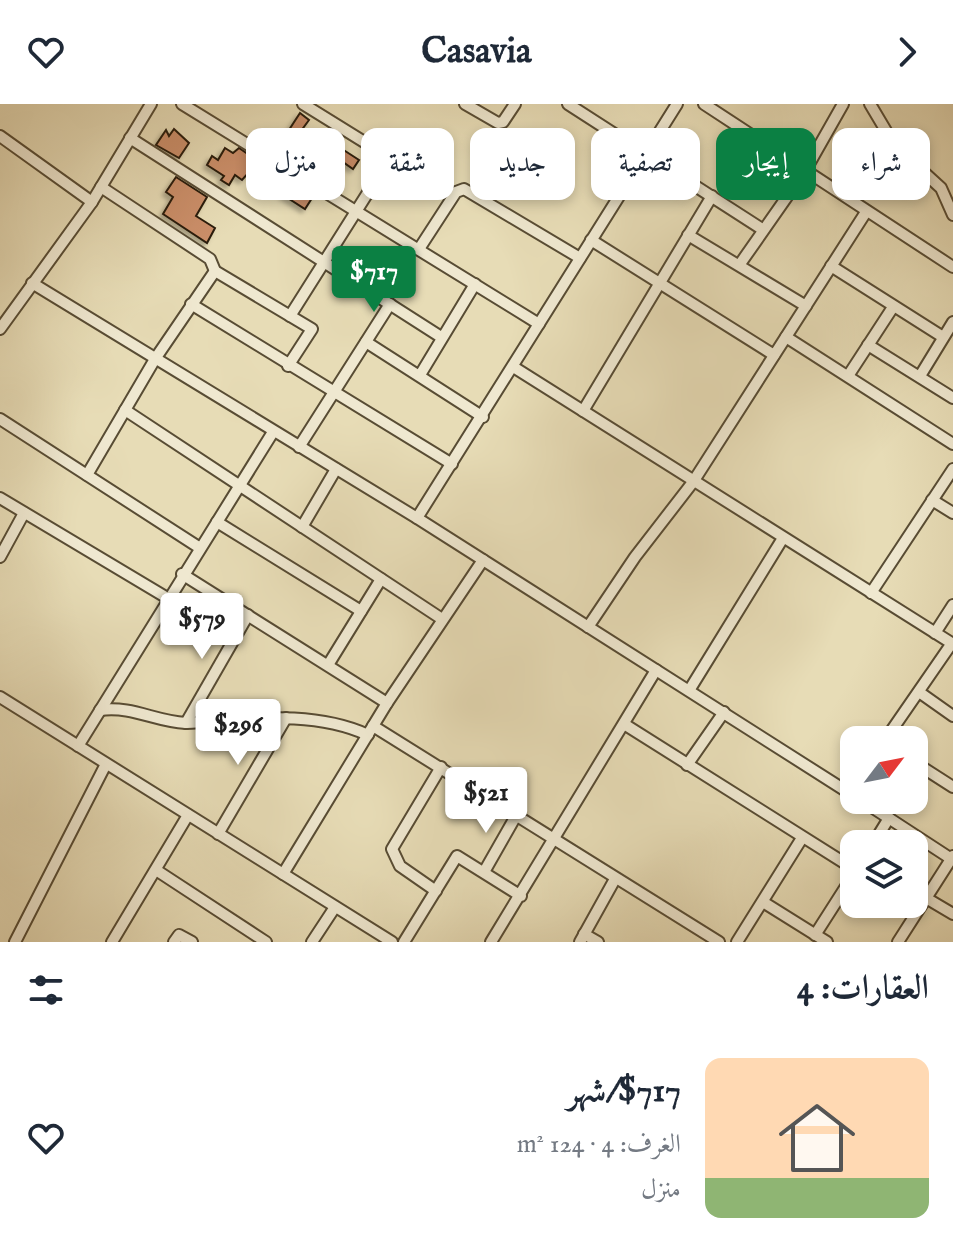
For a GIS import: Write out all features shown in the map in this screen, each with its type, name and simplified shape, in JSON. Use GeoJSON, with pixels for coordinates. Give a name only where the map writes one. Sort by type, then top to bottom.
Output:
{"type":"FeatureCollection","features":[{"type":"Feature","properties":{"kind":"street"},"geometry":{"type":"LineString","coordinates":[[0,329],[92,202],[151,104]]}},
{"type":"Feature","properties":{"kind":"street"},"geometry":{"type":"LineString","coordinates":[[182,104],[539,324]]}},
{"type":"Feature","properties":{"kind":"street"},"geometry":{"type":"LineString","coordinates":[[465,104],[498,123],[503,122],[515,104]]}},
{"type":"Feature","properties":{"kind":"street"},"geometry":{"type":"LineString","coordinates":[[568,104],[604,128]]}},
{"type":"Feature","properties":{"kind":"street"},"geometry":{"type":"LineString","coordinates":[[662,128],[677,104]]}},
{"type":"Feature","properties":{"kind":"street"},"geometry":{"type":"LineString","coordinates":[[704,104],[740,128]]}},
{"type":"Feature","properties":{"kind":"street"},"geometry":{"type":"LineString","coordinates":[[870,104],[895,146],[941,188],[953,215]]}},
{"type":"Feature","properties":{"kind":"street"},"geometry":{"type":"LineString","coordinates":[[290,316],[359,211],[386,159],[382,153],[311,106]]}},
{"type":"Feature","properties":{"kind":"street"},"geometry":{"type":"LineString","coordinates":[[816,149],[837,106]]}},
{"type":"Feature","properties":{"kind":"street"},"geometry":{"type":"LineString","coordinates":[[0,136],[92,202]]}},
{"type":"Feature","properties":{"kind":"street"},"geometry":{"type":"LineString","coordinates":[[130,138],[441,337]]}},
{"type":"Feature","properties":{"kind":"street"},"geometry":{"type":"LineString","coordinates":[[816,178],[953,267]]}},
{"type":"Feature","properties":{"kind":"street"},"geometry":{"type":"LineString","coordinates":[[101,187],[210,259],[215,271],[312,332],[288,366]]}},
{"type":"Feature","properties":{"kind":"street"},"geometry":{"type":"LineString","coordinates":[[419,249],[456,192],[464,189],[580,258]]}},
{"type":"Feature","properties":{"kind":"street"},"geometry":{"type":"LineString","coordinates":[[700,189],[762,229]]}},
{"type":"Feature","properties":{"kind":"street"},"geometry":{"type":"LineString","coordinates":[[583,411],[712,196]]}},
{"type":"Feature","properties":{"kind":"street"},"geometry":{"type":"LineString","coordinates":[[417,518],[515,368],[617,200]]}},
{"type":"Feature","properties":{"kind":"street"},"geometry":{"type":"LineString","coordinates":[[740,264],[784,200]]}},
{"type":"Feature","properties":{"kind":"street"},"geometry":{"type":"LineString","coordinates":[[588,627],[635,557],[693,482],[866,212]]}},
{"type":"Feature","properties":{"kind":"street"},"geometry":{"type":"LineString","coordinates":[[688,235],[806,306]]}},
{"type":"Feature","properties":{"kind":"street"},"geometry":{"type":"LineString","coordinates":[[591,240],[774,355]]}},
{"type":"Feature","properties":{"kind":"street"},"geometry":{"type":"LineString","coordinates":[[831,266],[943,337]]}},
{"type":"Feature","properties":{"kind":"street"},"geometry":{"type":"LineString","coordinates":[[87,475],[155,359],[215,271]]}},
{"type":"Feature","properties":{"kind":"street"},"geometry":{"type":"LineString","coordinates":[[32,283],[417,518],[840,784]]}},
{"type":"Feature","properties":{"kind":"street"},"geometry":{"type":"LineString","coordinates":[[420,375],[475,284]]}},
{"type":"Feature","properties":{"kind":"street"},"geometry":{"type":"LineString","coordinates":[[191,304],[452,464]]}},
{"type":"Feature","properties":{"kind":"street"},"geometry":{"type":"LineString","coordinates":[[299,447],[390,304]]}},
{"type":"Feature","properties":{"kind":"street"},"geometry":{"type":"LineString","coordinates":[[848,376],[893,307]]}},
{"type":"Feature","properties":{"kind":"street"},"geometry":{"type":"LineString","coordinates":[[920,376],[953,322]]}},
{"type":"Feature","properties":{"kind":"street"},"geometry":{"type":"LineString","coordinates":[[786,337],[953,444]]}},
{"type":"Feature","properties":{"kind":"street"},"geometry":{"type":"LineString","coordinates":[[366,342],[483,417]]}},
{"type":"Feature","properties":{"kind":"street"},"geometry":{"type":"LineString","coordinates":[[868,345],[953,398]]}},
{"type":"Feature","properties":{"kind":"street"},"geometry":{"type":"LineString","coordinates":[[515,368],[952,643],[895,726]]}},
{"type":"Feature","properties":{"kind":"street"},"geometry":{"type":"LineString","coordinates":[[125,410],[442,619]]}},
{"type":"Feature","properties":{"kind":"street"},"geometry":{"type":"LineString","coordinates":[[0,419],[200,548]]}},
{"type":"Feature","properties":{"kind":"street"},"geometry":{"type":"LineString","coordinates":[[78,746],[273,432]]}},
{"type":"Feature","properties":{"kind":"street"},"geometry":{"type":"LineString","coordinates":[[302,527],[336,469]]}},
{"type":"Feature","properties":{"kind":"street"},"geometry":{"type":"LineString","coordinates":[[871,593],[953,469]]}},
{"type":"Feature","properties":{"kind":"street"},"geometry":{"type":"LineString","coordinates":[[0,498],[169,599]]}},
{"type":"Feature","properties":{"kind":"street"},"geometry":{"type":"LineString","coordinates":[[932,500],[953,513]]}},
{"type":"Feature","properties":{"kind":"street"},"geometry":{"type":"LineString","coordinates":[[2,550],[24,513]]}},
{"type":"Feature","properties":{"kind":"street"},"geometry":{"type":"LineString","coordinates":[[217,522],[361,611]]}},
{"type":"Feature","properties":{"kind":"street"},"geometry":{"type":"LineString","coordinates":[[690,689],[783,538]]}},
{"type":"Feature","properties":{"kind":"street"},"geometry":{"type":"LineString","coordinates":[[283,874],[387,703],[483,560]]}},
{"type":"Feature","properties":{"kind":"street"},"geometry":{"type":"LineString","coordinates":[[182,574],[387,703]]}},
{"type":"Feature","properties":{"kind":"street"},"geometry":{"type":"LineString","coordinates":[[328,665],[381,579]]}},
{"type":"Feature","properties":{"kind":"street"},"geometry":{"type":"LineString","coordinates":[[935,633],[953,605]]}},
{"type":"Feature","properties":{"kind":"street"},"geometry":{"type":"LineString","coordinates":[[186,723],[248,615]]}},
{"type":"Feature","properties":{"kind":"street"},"geometry":{"type":"LineString","coordinates":[[491,942],[656,670]]}},
{"type":"Feature","properties":{"kind":"street"},"geometry":{"type":"LineString","coordinates":[[919,692],[953,716]]}},
{"type":"Feature","properties":{"kind":"street"},"geometry":{"type":"LineString","coordinates":[[0,697],[392,942]]}},
{"type":"Feature","properties":{"kind":"street"},"geometry":{"type":"LineString","coordinates":[[100,710],[128,708],[168,722],[286,718],[370,730],[441,767],[719,942]]}},
{"type":"Feature","properties":{"kind":"street"},"geometry":{"type":"LineString","coordinates":[[687,765],[724,712]]}},
{"type":"Feature","properties":{"kind":"street"},"geometry":{"type":"LineString","coordinates":[[218,834],[286,718]]}},
{"type":"Feature","properties":{"kind":"street"},"geometry":{"type":"LineString","coordinates":[[624,724],[840,863]]}},
{"type":"Feature","properties":{"kind":"street"},"geometry":{"type":"LineString","coordinates":[[15,942],[106,764]]}},
{"type":"Feature","properties":{"kind":"street"},"geometry":{"type":"LineString","coordinates":[[436,891],[400,866],[392,849],[441,767]]}},
{"type":"Feature","properties":{"kind":"street"},"geometry":{"type":"LineString","coordinates":[[928,771],[953,787]]}},
{"type":"Feature","properties":{"kind":"street"},"geometry":{"type":"LineString","coordinates":[[484,872],[517,814]]}},
{"type":"Feature","properties":{"kind":"street"},"geometry":{"type":"LineString","coordinates":[[883,814],[952,858],[928,895]]}},
{"type":"Feature","properties":{"kind":"street"},"geometry":{"type":"LineString","coordinates":[[115,941],[188,815]]}},
{"type":"Feature","properties":{"kind":"street"},"geometry":{"type":"LineString","coordinates":[[882,830],[889,818]]}},
{"type":"Feature","properties":{"kind":"street"},"geometry":{"type":"LineString","coordinates":[[737,942],[802,838]]}},
{"type":"Feature","properties":{"kind":"street"},"geometry":{"type":"LineString","coordinates":[[404,942],[457,856],[521,896]]}},
{"type":"Feature","properties":{"kind":"street"},"geometry":{"type":"LineString","coordinates":[[156,870],[266,942]]}},
{"type":"Feature","properties":{"kind":"street"},"geometry":{"type":"LineString","coordinates":[[598,942],[582,938],[615,879]]}},
{"type":"Feature","properties":{"kind":"street"},"geometry":{"type":"LineString","coordinates":[[815,935],[840,895]]}},
{"type":"Feature","properties":{"kind":"street"},"geometry":{"type":"LineString","coordinates":[[928,899],[953,914]]}},
{"type":"Feature","properties":{"kind":"street"},"geometry":{"type":"LineString","coordinates":[[763,902],[827,942]]}},
{"type":"Feature","properties":{"kind":"street"},"geometry":{"type":"LineString","coordinates":[[312,942],[335,907]]}},
{"type":"Feature","properties":{"kind":"street"},"geometry":{"type":"LineString","coordinates":[[898,942],[913,918]]}},
{"type":"Feature","properties":{"kind":"street"},"geometry":{"type":"LineString","coordinates":[[174,942],[180,935],[192,942]]}},
{"type":"Feature","properties":{"kind":"building"},"geometry":{"type":"Polygon","coordinates":[[[300,113],[309,120],[303,128],[290,128],[300,113]]]}},
{"type":"Feature","properties":{"kind":"building"},"geometry":{"type":"Polygon","coordinates":[[[174,129],[189,143],[179,158],[156,145],[166,130],[169,136],[174,129]]]}},
{"type":"Feature","properties":{"kind":"building"},"geometry":{"type":"Polygon","coordinates":[[[225,148],[233,153],[239,148],[246,153],[246,176],[242,180],[235,175],[229,185],[221,180],[224,176],[207,165],[212,156],[218,160],[225,148]]]}},
{"type":"Feature","properties":{"kind":"building"},"geometry":{"type":"Polygon","coordinates":[[[345,151],[359,160],[353,169],[345,163],[345,151]]]}},
{"type":"Feature","properties":{"kind":"building"},"geometry":{"type":"Polygon","coordinates":[[[176,177],[207,197],[196,216],[215,228],[207,243],[163,214],[173,197],[166,192],[176,177]]]}},
{"type":"Feature","properties":{"kind":"building"},"geometry":{"type":"Polygon","coordinates":[[[291,200],[311,200],[305,209],[291,200]]]}}]}
